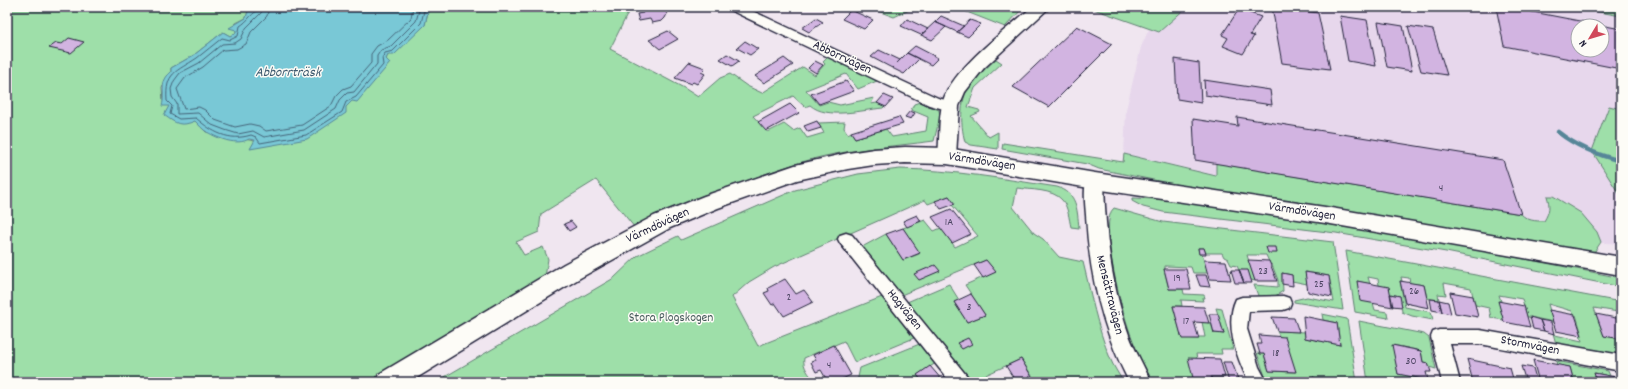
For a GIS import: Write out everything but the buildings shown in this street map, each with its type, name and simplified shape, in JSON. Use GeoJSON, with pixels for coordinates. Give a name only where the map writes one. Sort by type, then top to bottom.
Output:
{"type":"FeatureCollection","features":[{"type":"Feature","properties":{"kind":"main road","name":"Värmdövägen"},"geometry":{"type":"LineString","coordinates":[[388,382],[597,256],[662,222],[711,202],[795,173],[848,161],[905,155],[948,156],[1340,218],[1621,266]]}},
{"type":"Feature","properties":{"kind":"street","name":"Abborrvägen"},"geometry":{"type":"LineString","coordinates":[[734,7],[919,96],[934,102],[951,106]]}},
{"type":"Feature","properties":{"kind":"street"},"geometry":{"type":"LineString","coordinates":[[948,156],[951,106],[955,94],[970,74],[1042,7]]}},
{"type":"Feature","properties":{"kind":"street","name":"Mensättravägen"},"geometry":{"type":"LineString","coordinates":[[1095,180],[1098,251],[1105,289],[1121,341],[1140,382]]}},
{"type":"Feature","properties":{"kind":"street","name":"Hagvägen"},"geometry":{"type":"LineString","coordinates":[[846,238],[961,382]]}},
{"type":"Feature","properties":{"kind":"street"},"geometry":{"type":"LineString","coordinates":[[1258,382],[1251,369],[1239,330],[1242,304],[1283,303]]}},
{"type":"Feature","properties":{"kind":"street","name":"Stormvägen"},"geometry":{"type":"LineString","coordinates":[[1451,382],[1439,338],[1480,337],[1621,363]]}},
{"type":"Feature","properties":{"kind":"shaded area"},"geometry":{"type":"Polygon","coordinates":[[[1187,7],[1572,7],[1621,16],[1621,109],[1609,107],[1621,197],[1621,244],[1590,242],[1232,179],[1124,154],[1126,110],[1141,47],[1149,29],[1159,32],[1187,7]]]}},
{"type":"Feature","properties":{"kind":"green space"},"geometry":{"type":"Polygon","coordinates":[[[7,7],[258,7],[248,11],[246,18],[236,23],[233,28],[236,30],[236,33],[230,36],[223,32],[194,55],[171,68],[171,72],[162,87],[163,101],[195,121],[206,132],[255,141],[251,148],[346,107],[390,63],[386,59],[388,55],[425,25],[429,7],[631,7],[610,49],[698,97],[720,78],[730,74],[747,86],[762,93],[803,67],[815,75],[825,64],[823,62],[829,56],[877,81],[858,89],[846,74],[806,90],[819,105],[828,102],[840,105],[874,98],[871,104],[877,103],[885,106],[883,108],[845,113],[826,112],[817,110],[810,105],[805,107],[793,96],[753,116],[768,132],[784,124],[793,131],[800,128],[807,138],[824,133],[818,123],[845,122],[844,128],[848,134],[851,132],[855,138],[886,129],[892,137],[926,131],[928,117],[911,110],[914,104],[920,102],[939,110],[940,116],[934,141],[851,151],[802,162],[738,184],[635,228],[596,180],[541,214],[539,232],[516,242],[524,255],[543,247],[548,259],[545,277],[370,382],[7,382],[7,7]]]}},
{"type":"Feature","properties":{"kind":"green space"},"geometry":{"type":"Polygon","coordinates":[[[867,7],[916,7],[894,17],[867,7]]]}},
{"type":"Feature","properties":{"kind":"green space"},"geometry":{"type":"Polygon","coordinates":[[[954,7],[1024,7],[1005,27],[954,7]]]}},
{"type":"Feature","properties":{"kind":"green space"},"geometry":{"type":"Polygon","coordinates":[[[1088,7],[1152,7],[1157,9],[1158,7],[1187,7],[1159,32],[1088,7]]]}},
{"type":"Feature","properties":{"kind":"green space"},"geometry":{"type":"Polygon","coordinates":[[[1572,7],[1621,7],[1621,16],[1572,7]]]}},
{"type":"Feature","properties":{"kind":"green space"},"geometry":{"type":"Polygon","coordinates":[[[996,59],[1002,63],[975,88],[968,107],[979,110],[980,112],[971,116],[989,137],[998,132],[998,149],[971,145],[965,142],[962,127],[963,102],[968,87],[996,59]]]}},
{"type":"Feature","properties":{"kind":"green space"},"geometry":{"type":"Polygon","coordinates":[[[1609,106],[1621,109],[1621,197],[1592,151],[1609,106]]]}},
{"type":"Feature","properties":{"kind":"green space"},"geometry":{"type":"Polygon","coordinates":[[[1003,143],[1123,162],[1124,154],[1216,176],[1216,163],[1521,214],[1526,218],[1535,221],[1544,221],[1549,208],[1547,196],[1553,196],[1581,213],[1597,232],[1601,242],[1595,251],[1588,252],[1343,214],[1168,183],[1099,169],[1087,164],[1002,149],[1003,143]]]}},
{"type":"Feature","properties":{"kind":"green space","name":"Stora Plogskogen"},"geometry":{"type":"Polygon","coordinates":[[[900,169],[939,171],[998,178],[1057,187],[1069,193],[1075,202],[1079,228],[1071,227],[1067,209],[1062,200],[1058,196],[1047,192],[1017,188],[1013,207],[1034,233],[1043,239],[1059,257],[1083,262],[1105,346],[1111,361],[1123,382],[1036,382],[1021,359],[970,382],[907,302],[949,284],[959,300],[954,302],[967,322],[985,315],[965,285],[995,272],[986,260],[901,295],[862,247],[886,234],[903,260],[919,254],[903,228],[925,220],[934,231],[941,228],[955,247],[978,236],[952,205],[954,204],[949,196],[928,204],[925,200],[774,267],[749,282],[732,297],[758,346],[882,297],[914,338],[856,362],[854,361],[844,341],[804,358],[805,368],[815,382],[436,382],[614,278],[637,256],[678,236],[681,240],[795,190],[858,174],[900,169]]]}},
{"type":"Feature","properties":{"kind":"green space"},"geometry":{"type":"Polygon","coordinates":[[[1132,198],[1178,201],[1224,207],[1468,248],[1621,278],[1621,287],[1446,252],[1336,233],[1163,212],[1143,207],[1132,201],[1132,198]]]}},
{"type":"Feature","properties":{"kind":"green space"},"geometry":{"type":"Polygon","coordinates":[[[1114,208],[1163,222],[1333,242],[1343,310],[1294,302],[1294,300],[1307,297],[1334,302],[1329,276],[1306,272],[1307,284],[1292,281],[1292,275],[1282,273],[1283,291],[1272,298],[1259,298],[1254,285],[1278,287],[1278,280],[1266,255],[1247,255],[1255,281],[1251,280],[1248,271],[1239,270],[1237,266],[1231,265],[1222,253],[1206,253],[1204,248],[1198,248],[1199,254],[1202,254],[1207,273],[1193,273],[1191,267],[1165,266],[1164,269],[1169,289],[1183,289],[1184,294],[1204,295],[1205,298],[1202,298],[1203,301],[1181,300],[1182,306],[1173,306],[1182,338],[1198,339],[1198,337],[1205,337],[1202,322],[1211,323],[1214,333],[1224,334],[1216,308],[1222,309],[1233,349],[1221,349],[1222,354],[1196,354],[1197,359],[1194,382],[1153,382],[1134,344],[1118,292],[1110,249],[1109,231],[1110,216],[1114,208]]]}},
{"type":"Feature","properties":{"kind":"green space"},"geometry":{"type":"Polygon","coordinates":[[[1346,251],[1621,302],[1621,319],[1618,312],[1594,308],[1604,336],[1616,338],[1619,344],[1621,344],[1621,356],[1556,344],[1553,333],[1555,335],[1582,341],[1580,335],[1582,335],[1576,315],[1574,315],[1572,311],[1548,304],[1553,322],[1527,317],[1522,299],[1499,295],[1504,320],[1491,318],[1489,308],[1475,305],[1471,288],[1444,283],[1446,295],[1438,294],[1439,300],[1427,298],[1424,285],[1410,283],[1409,278],[1401,277],[1402,281],[1400,281],[1405,307],[1431,312],[1433,320],[1412,316],[1402,312],[1400,296],[1390,294],[1379,285],[1378,279],[1368,277],[1370,284],[1357,281],[1373,303],[1375,310],[1387,312],[1388,318],[1355,312],[1346,251]]]}},
{"type":"Feature","properties":{"kind":"green space"},"geometry":{"type":"Polygon","coordinates":[[[1322,314],[1347,319],[1357,382],[1318,382],[1314,377],[1303,382],[1267,382],[1257,353],[1264,354],[1269,371],[1295,372],[1277,331],[1305,332],[1305,338],[1340,345],[1337,323],[1323,320],[1322,314]]]}},
{"type":"Feature","properties":{"kind":"green space"},"geometry":{"type":"Polygon","coordinates":[[[1359,321],[1424,334],[1429,338],[1436,369],[1429,367],[1428,363],[1423,362],[1421,351],[1393,345],[1398,374],[1426,379],[1426,382],[1401,379],[1401,382],[1368,382],[1359,321]]]}},
{"type":"Feature","properties":{"kind":"green space"},"geometry":{"type":"Polygon","coordinates":[[[922,343],[936,363],[917,375],[923,382],[857,382],[860,368],[922,343]]]}},
{"type":"Feature","properties":{"kind":"green space"},"geometry":{"type":"Polygon","coordinates":[[[1556,361],[1608,371],[1610,376],[1595,373],[1597,382],[1574,382],[1570,367],[1557,365],[1556,361]]]}},
{"type":"Feature","properties":{"kind":"water","name":"Abborrträsk"},"geometry":{"type":"Polygon","coordinates":[[[258,7],[429,7],[425,25],[394,55],[388,55],[386,59],[390,63],[357,102],[352,101],[346,107],[346,113],[307,139],[250,149],[255,140],[249,139],[239,142],[228,141],[206,131],[195,121],[186,124],[179,124],[164,115],[169,106],[162,106],[163,84],[171,72],[171,68],[194,55],[223,32],[230,36],[236,33],[236,30],[229,28],[246,18],[248,11],[258,7]]]}},
{"type":"Feature","properties":{"kind":"waterway"},"geometry":{"type":"LineString","coordinates":[[1558,132],[1572,142],[1588,150],[1621,161]]}}]}
